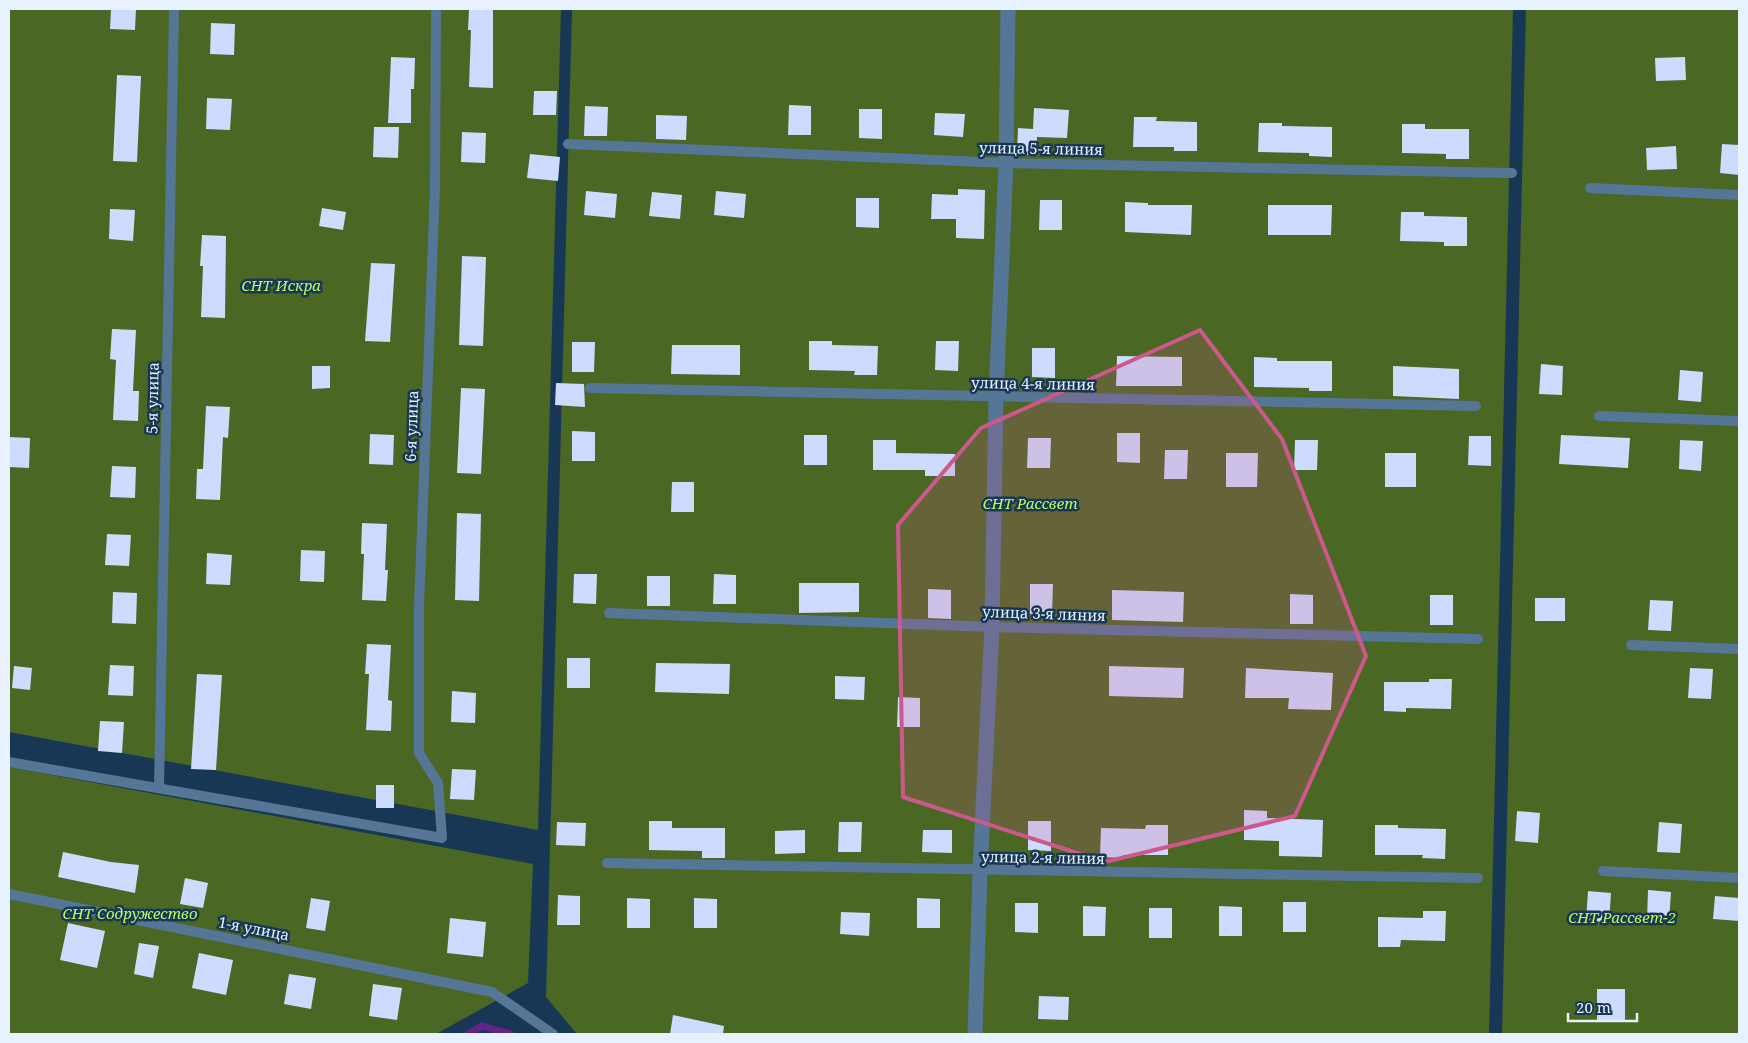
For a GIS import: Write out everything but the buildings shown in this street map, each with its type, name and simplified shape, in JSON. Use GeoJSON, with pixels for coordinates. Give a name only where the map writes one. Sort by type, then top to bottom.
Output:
{"type":"FeatureCollection","features":[{"type":"Feature","properties":{"kind":"street"},"geometry":{"type":"LineString","coordinates":[[975,1034],[980,871],[992,627],[996,397],[1006,163],[1008,9]]}},
{"type":"Feature","properties":{"kind":"lane","name":"5-я улица"},"geometry":{"type":"LineString","coordinates":[[159,788],[174,9]]}},
{"type":"Feature","properties":{"kind":"lane","name":"6-я улица"},"geometry":{"type":"LineString","coordinates":[[159,788],[442,838],[438,783],[419,753],[419,608],[435,187],[436,9]]}},
{"type":"Feature","properties":{"kind":"lane","name":"улица 5-я линия"},"geometry":{"type":"LineString","coordinates":[[568,144],[1006,163],[1512,173]]}},
{"type":"Feature","properties":{"kind":"lane"},"geometry":{"type":"LineString","coordinates":[[1590,188],[1739,195]]}},
{"type":"Feature","properties":{"kind":"lane","name":"улица 4-я линия"},"geometry":{"type":"LineString","coordinates":[[590,388],[1476,406]]}},
{"type":"Feature","properties":{"kind":"lane"},"geometry":{"type":"LineString","coordinates":[[1599,416],[1739,420]]}},
{"type":"Feature","properties":{"kind":"lane","name":"улица 3-я линия"},"geometry":{"type":"LineString","coordinates":[[609,613],[992,627],[1478,639]]}},
{"type":"Feature","properties":{"kind":"lane"},"geometry":{"type":"LineString","coordinates":[[1631,646],[1739,649]]}},
{"type":"Feature","properties":{"kind":"lane"},"geometry":{"type":"LineString","coordinates":[[9,762],[159,788]]}},
{"type":"Feature","properties":{"kind":"lane","name":"улица 2-я линия"},"geometry":{"type":"LineString","coordinates":[[608,864],[1478,878]]}},
{"type":"Feature","properties":{"kind":"lane"},"geometry":{"type":"LineString","coordinates":[[1603,871],[1739,878]]}},
{"type":"Feature","properties":{"kind":"lane","name":"1-я улица"},"geometry":{"type":"LineString","coordinates":[[9,894],[492,992],[553,1034]]}},
{"type":"Feature","properties":{"kind":"highlighted area"},"geometry":{"type":"Polygon","coordinates":[[[1200,330],[1282,439],[1366,656],[1295,816],[1105,862],[903,797],[898,525],[981,428],[1200,330]]]}},
{"type":"Feature","properties":{"kind":"green space","name":"СНТ Искра"},"geometry":{"type":"Polygon","coordinates":[[[9,9],[561,9],[538,830],[9,732],[9,9]]]}},
{"type":"Feature","properties":{"kind":"green space","name":"СНТ Рассвет"},"geometry":{"type":"Polygon","coordinates":[[[572,9],[1513,9],[1489,1034],[577,1034],[546,997],[572,9]]]}},
{"type":"Feature","properties":{"kind":"green space","name":"СНТ Рассвет-2"},"geometry":{"type":"Polygon","coordinates":[[[1526,9],[1739,9],[1739,1034],[1502,1034],[1526,9]]]}},
{"type":"Feature","properties":{"kind":"green space","name":"СНТ Содружество"},"geometry":{"type":"Polygon","coordinates":[[[9,767],[533,864],[528,983],[436,1034],[9,1034],[9,767]]]}},
{"type":"Feature","properties":{"kind":"waterway"},"geometry":{"type":"LineString","coordinates":[[468,1034],[482,1026],[511,1034]]}}]}
